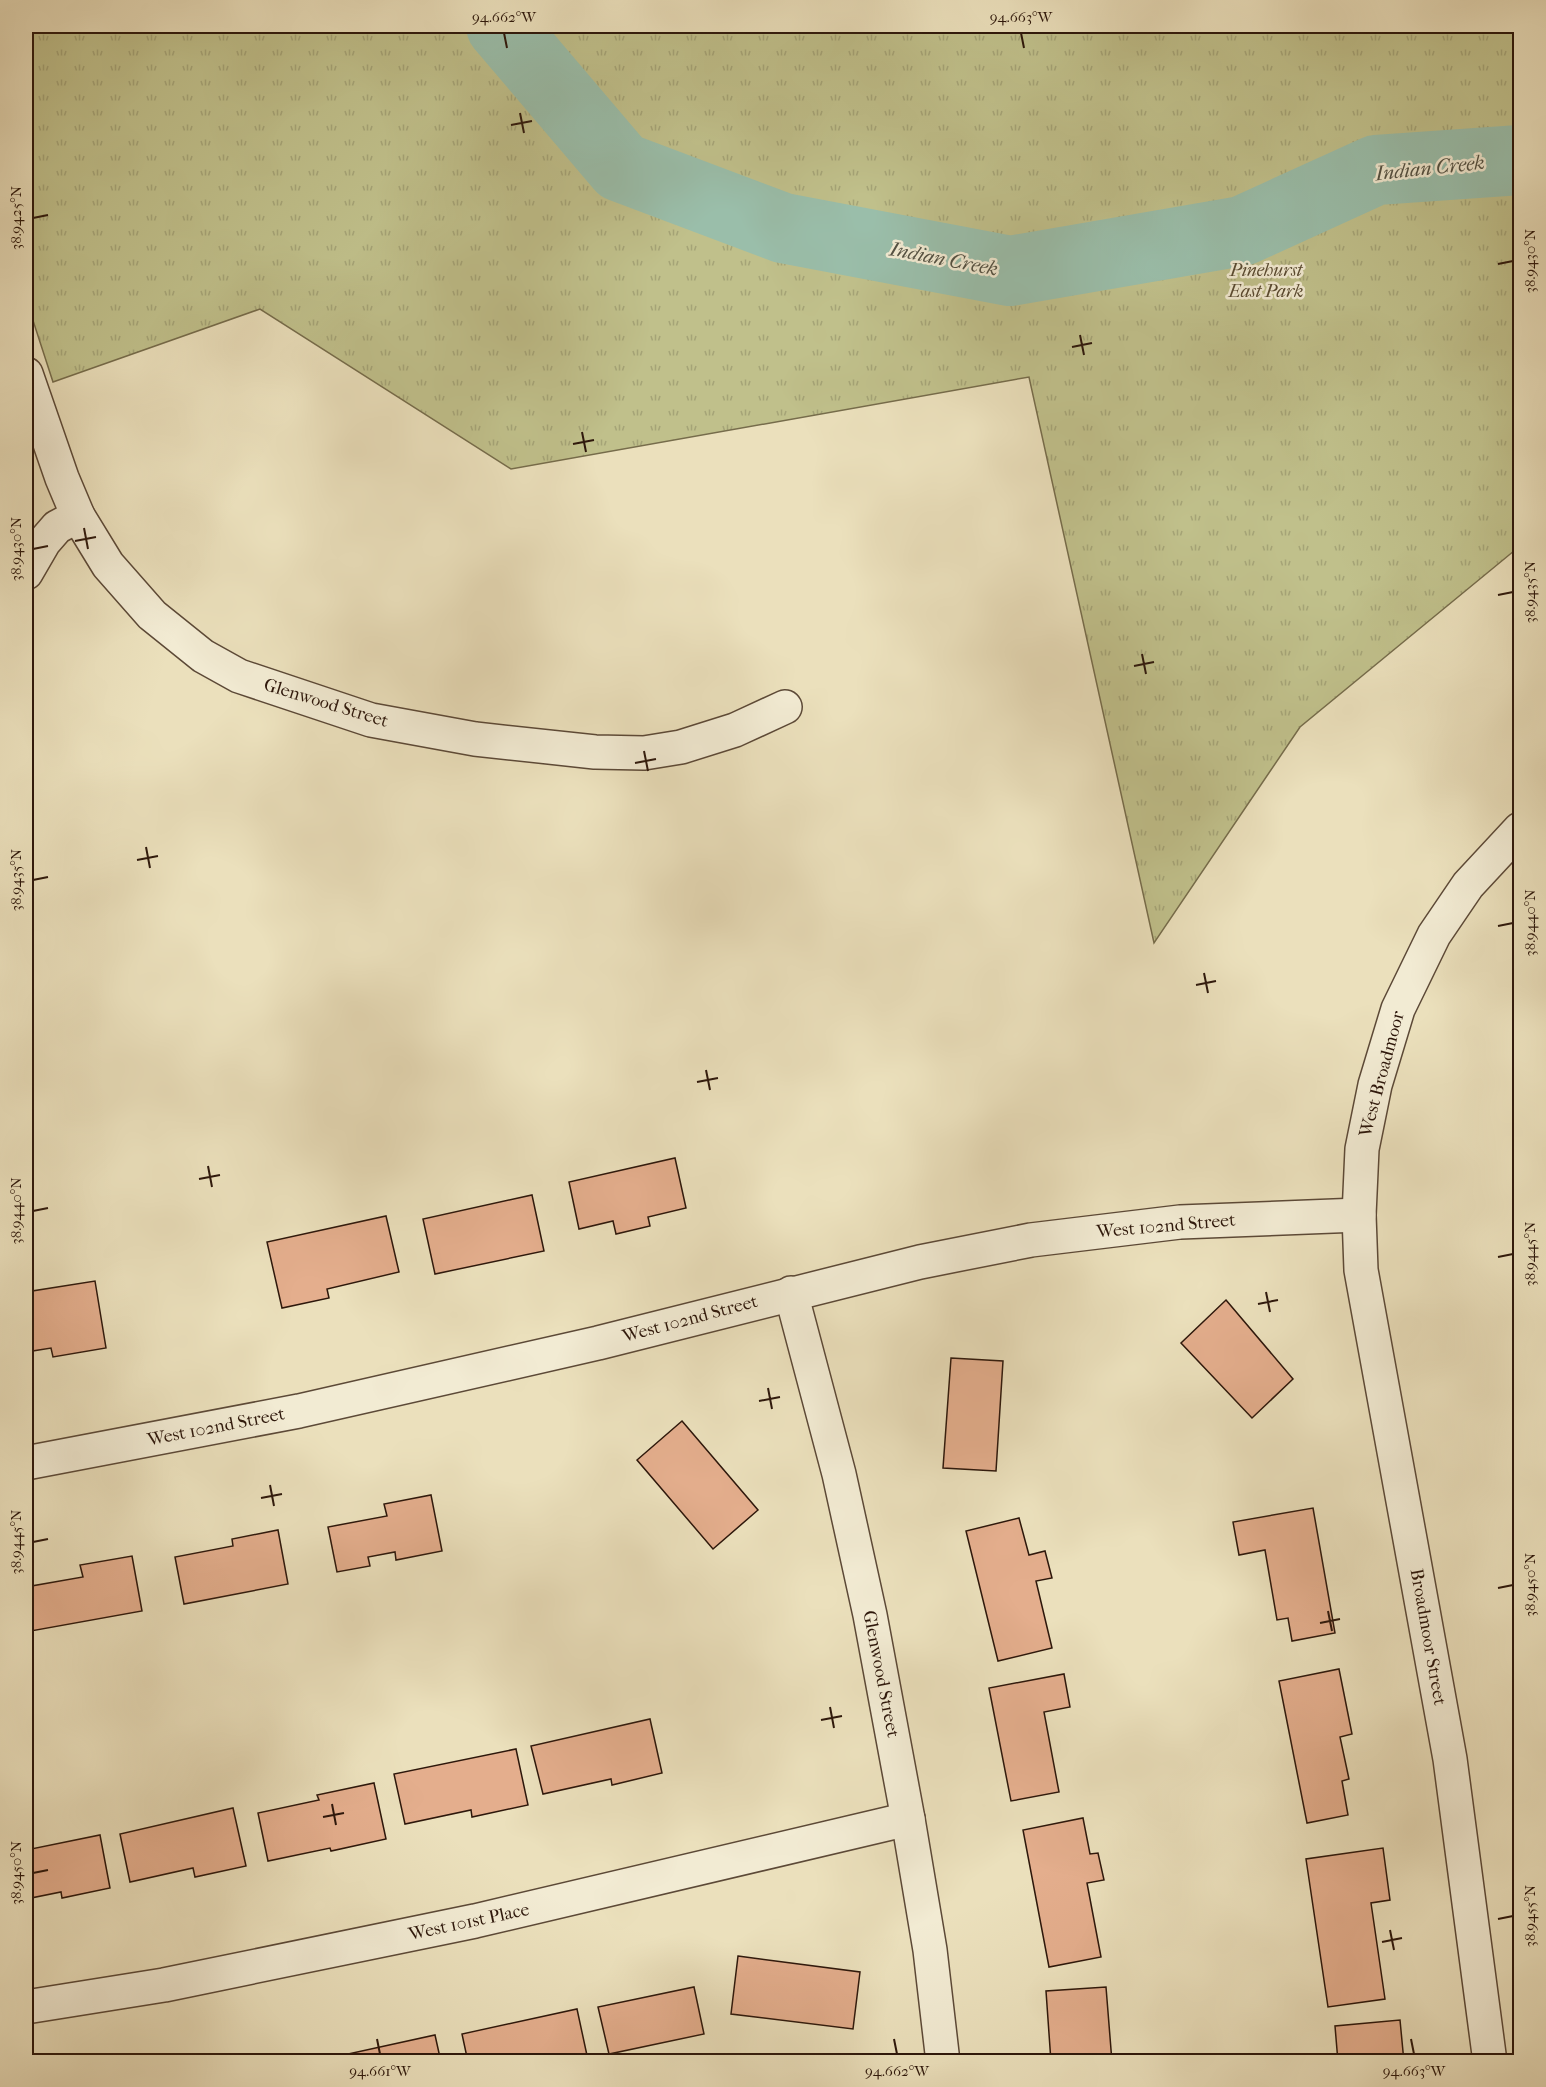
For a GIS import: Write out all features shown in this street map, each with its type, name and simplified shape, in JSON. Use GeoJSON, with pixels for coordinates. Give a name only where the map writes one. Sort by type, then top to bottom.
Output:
{"type":"FeatureCollection","features":[{"type":"Feature","properties":{"kind":"street","name":"Glenwood Street"},"geometry":{"type":"LineString","coordinates":[[26,374],[62,478],[78,516],[108,566],[152,615],[203,656],[239,676],[371,720],[476,739],[595,752],[644,753],[681,747],[735,730],[785,707]]}},
{"type":"Feature","properties":{"kind":"street"},"geometry":{"type":"LineString","coordinates":[[26,573],[50,534],[57,527],[78,516]]}},
{"type":"Feature","properties":{"kind":"street","name":"West Broadmoor"},"geometry":{"type":"LineString","coordinates":[[1359,1215],[1362,1149],[1375,1084],[1398,1009],[1434,935],[1467,885],[1521,829]]}},
{"type":"Feature","properties":{"kind":"street","name":"West 102nd Street"},"geometry":{"type":"LineString","coordinates":[[26,1463],[299,1412],[598,1343],[920,1262],[1031,1240],[1180,1222],[1359,1215]]}},
{"type":"Feature","properties":{"kind":"street","name":"Broadmoor Street"},"geometry":{"type":"LineString","coordinates":[[1359,1215],[1361,1270],[1450,1759],[1490,2061]]}},
{"type":"Feature","properties":{"kind":"street","name":"Glenwood Street"},"geometry":{"type":"LineString","coordinates":[[791,1293],[844,1496],[870,1615],[930,1950],[943,2061]]}},
{"type":"Feature","properties":{"kind":"street","name":"West 101st Place"},"geometry":{"type":"LineString","coordinates":[[26,2007],[164,1985],[475,1921],[908,1819]]}},
{"type":"Feature","properties":{"kind":"green space","name":"Pinehurst East Park"},"geometry":{"type":"Polygon","coordinates":[[[26,26],[1520,26],[1520,546],[1300,727],[1154,943],[1029,377],[511,469],[260,309],[53,382],[26,299],[26,26]]]}},
{"type":"Feature","properties":{"kind":"building"},"geometry":{"type":"Polygon","coordinates":[[[675,1158],[686,1208],[648,1217],[650,1226],[616,1234],[613,1221],[579,1229],[569,1182],[675,1158]]]}},
{"type":"Feature","properties":{"kind":"building"},"geometry":{"type":"Polygon","coordinates":[[[532,1195],[544,1251],[435,1274],[423,1219],[532,1195]]]}},
{"type":"Feature","properties":{"kind":"building"},"geometry":{"type":"Polygon","coordinates":[[[386,1216],[399,1272],[327,1289],[329,1298],[282,1308],[267,1242],[386,1216]]]}},
{"type":"Feature","properties":{"kind":"building"},"geometry":{"type":"Polygon","coordinates":[[[95,1281],[106,1348],[53,1357],[51,1348],[26,1352],[26,1292],[95,1281]]]}},
{"type":"Feature","properties":{"kind":"building"},"geometry":{"type":"Polygon","coordinates":[[[1226,1300],[1293,1379],[1252,1418],[1181,1343],[1226,1300]]]}},
{"type":"Feature","properties":{"kind":"building"},"geometry":{"type":"Polygon","coordinates":[[[951,1358],[1003,1361],[996,1471],[943,1468],[951,1358]]]}},
{"type":"Feature","properties":{"kind":"building"},"geometry":{"type":"Polygon","coordinates":[[[682,1421],[758,1510],[713,1549],[637,1460],[682,1421]]]}},
{"type":"Feature","properties":{"kind":"building"},"geometry":{"type":"Polygon","coordinates":[[[431,1495],[442,1551],[396,1560],[395,1552],[368,1557],[370,1566],[337,1572],[328,1527],[387,1516],[384,1504],[431,1495]]]}},
{"type":"Feature","properties":{"kind":"building"},"geometry":{"type":"Polygon","coordinates":[[[1313,1508],[1335,1633],[1292,1641],[1288,1618],[1277,1620],[1265,1550],[1239,1555],[1233,1522],[1313,1508]]]}},
{"type":"Feature","properties":{"kind":"building"},"geometry":{"type":"Polygon","coordinates":[[[1019,1518],[1029,1555],[1045,1551],[1052,1578],[1036,1581],[1052,1648],[998,1661],[966,1531],[1019,1518]]]}},
{"type":"Feature","properties":{"kind":"building"},"geometry":{"type":"Polygon","coordinates":[[[278,1530],[288,1584],[184,1604],[175,1557],[233,1546],[232,1539],[278,1530]]]}},
{"type":"Feature","properties":{"kind":"building"},"geometry":{"type":"Polygon","coordinates":[[[132,1556],[142,1611],[31,1631],[26,1603],[26,1587],[83,1577],[80,1565],[132,1556]]]}},
{"type":"Feature","properties":{"kind":"building"},"geometry":{"type":"Polygon","coordinates":[[[1339,1669],[1352,1734],[1340,1737],[1349,1779],[1342,1781],[1348,1815],[1307,1823],[1279,1681],[1339,1669]]]}},
{"type":"Feature","properties":{"kind":"building"},"geometry":{"type":"Polygon","coordinates":[[[1064,1674],[1070,1707],[1044,1712],[1059,1792],[1011,1801],[989,1688],[1064,1674]]]}},
{"type":"Feature","properties":{"kind":"building"},"geometry":{"type":"Polygon","coordinates":[[[650,1719],[662,1773],[612,1785],[611,1779],[543,1794],[531,1746],[650,1719]]]}},
{"type":"Feature","properties":{"kind":"building"},"geometry":{"type":"Polygon","coordinates":[[[516,1749],[528,1805],[472,1817],[471,1810],[405,1824],[394,1774],[516,1749]]]}},
{"type":"Feature","properties":{"kind":"building"},"geometry":{"type":"Polygon","coordinates":[[[374,1783],[386,1839],[268,1861],[258,1813],[319,1800],[317,1795],[374,1783]]]}},
{"type":"Feature","properties":{"kind":"building"},"geometry":{"type":"Polygon","coordinates":[[[233,1808],[246,1866],[195,1877],[193,1868],[130,1882],[120,1834],[233,1808]]]}},
{"type":"Feature","properties":{"kind":"building"},"geometry":{"type":"Polygon","coordinates":[[[1083,1818],[1090,1854],[1098,1853],[1104,1880],[1087,1883],[1101,1957],[1049,1967],[1023,1830],[1083,1818]]]}},
{"type":"Feature","properties":{"kind":"building"},"geometry":{"type":"Polygon","coordinates":[[[100,1835],[110,1888],[62,1898],[61,1892],[26,1899],[26,1850],[100,1835]]]}},
{"type":"Feature","properties":{"kind":"building"},"geometry":{"type":"Polygon","coordinates":[[[1383,1848],[1390,1900],[1371,1903],[1385,1999],[1328,2007],[1306,1859],[1383,1848]]]}},
{"type":"Feature","properties":{"kind":"building"},"geometry":{"type":"Polygon","coordinates":[[[738,1956],[860,1972],[853,2029],[731,2014],[738,1956]]]}},
{"type":"Feature","properties":{"kind":"building"},"geometry":{"type":"Polygon","coordinates":[[[694,1987],[704,2034],[609,2054],[598,2007],[694,1987]]]}},
{"type":"Feature","properties":{"kind":"building"},"geometry":{"type":"Polygon","coordinates":[[[1106,1987],[1112,2062],[1051,2062],[1046,1991],[1106,1987]]]}},
{"type":"Feature","properties":{"kind":"building"},"geometry":{"type":"Polygon","coordinates":[[[577,2009],[588,2060],[580,2062],[468,2062],[462,2034],[577,2009]]]}},
{"type":"Feature","properties":{"kind":"building"},"geometry":{"type":"Polygon","coordinates":[[[1400,2020],[1404,2062],[1338,2062],[1335,2026],[1400,2020]]]}},
{"type":"Feature","properties":{"kind":"building"},"geometry":{"type":"Polygon","coordinates":[[[435,2035],[441,2062],[325,2062],[325,2059],[435,2035]]]}},
{"type":"Feature","properties":{"kind":"waterway","name":"Indian Creek"},"geometry":{"type":"LineString","coordinates":[[501,26],[621,167],[783,228],[1010,271],[1242,231],[1376,170],[1520,160]]}}]}
